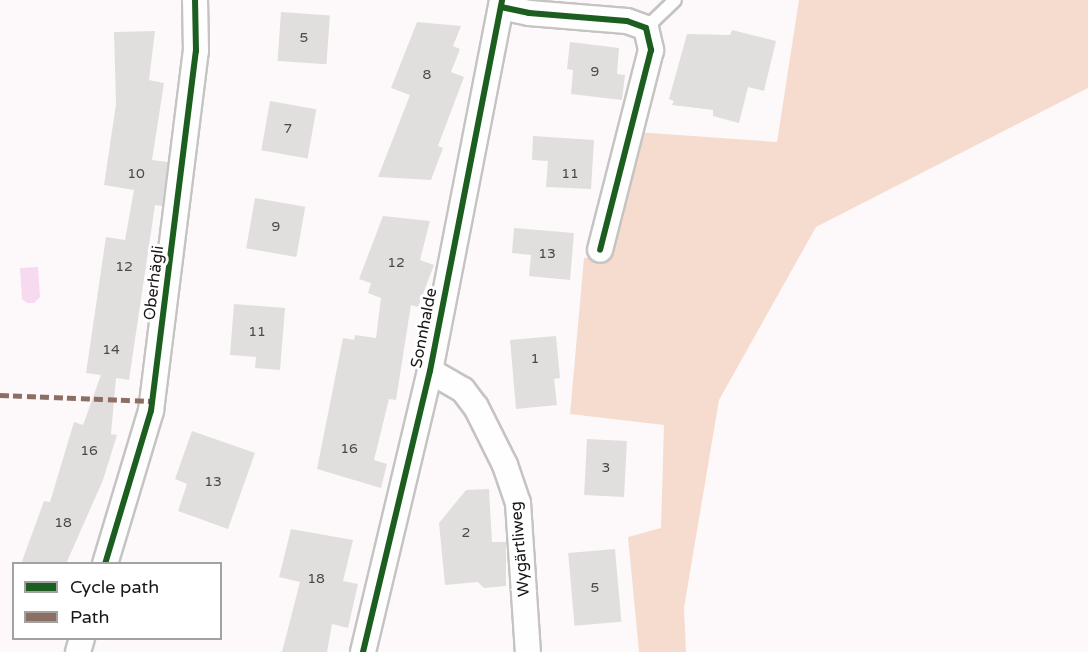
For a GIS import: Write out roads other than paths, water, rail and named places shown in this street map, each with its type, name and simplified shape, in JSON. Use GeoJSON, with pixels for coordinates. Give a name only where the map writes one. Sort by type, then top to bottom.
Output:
{"type":"FeatureCollection","features":[{"type":"Feature","properties":{"kind":"street","name":"Oberhägli"},"geometry":{"type":"LineString","coordinates":[[106,562],[151,411],[196,51],[195,0]]}},
{"type":"Feature","properties":{"kind":"street","name":"Sonnhalde"},"geometry":{"type":"LineString","coordinates":[[363,652],[429,371],[501,3],[529,13],[627,21],[646,28]]}},
{"type":"Feature","properties":{"kind":"street"},"geometry":{"type":"LineString","coordinates":[[600,250],[651,50],[646,28]]}},
{"type":"Feature","properties":{"kind":"street","name":"Wygärtliweg"},"geometry":{"type":"LineString","coordinates":[[429,371],[463,390],[476,407],[506,465],[518,503],[528,652]]}},
{"type":"Feature","properties":{"kind":"lane"},"geometry":{"type":"LineString","coordinates":[[646,28],[675,0]]}}]}
